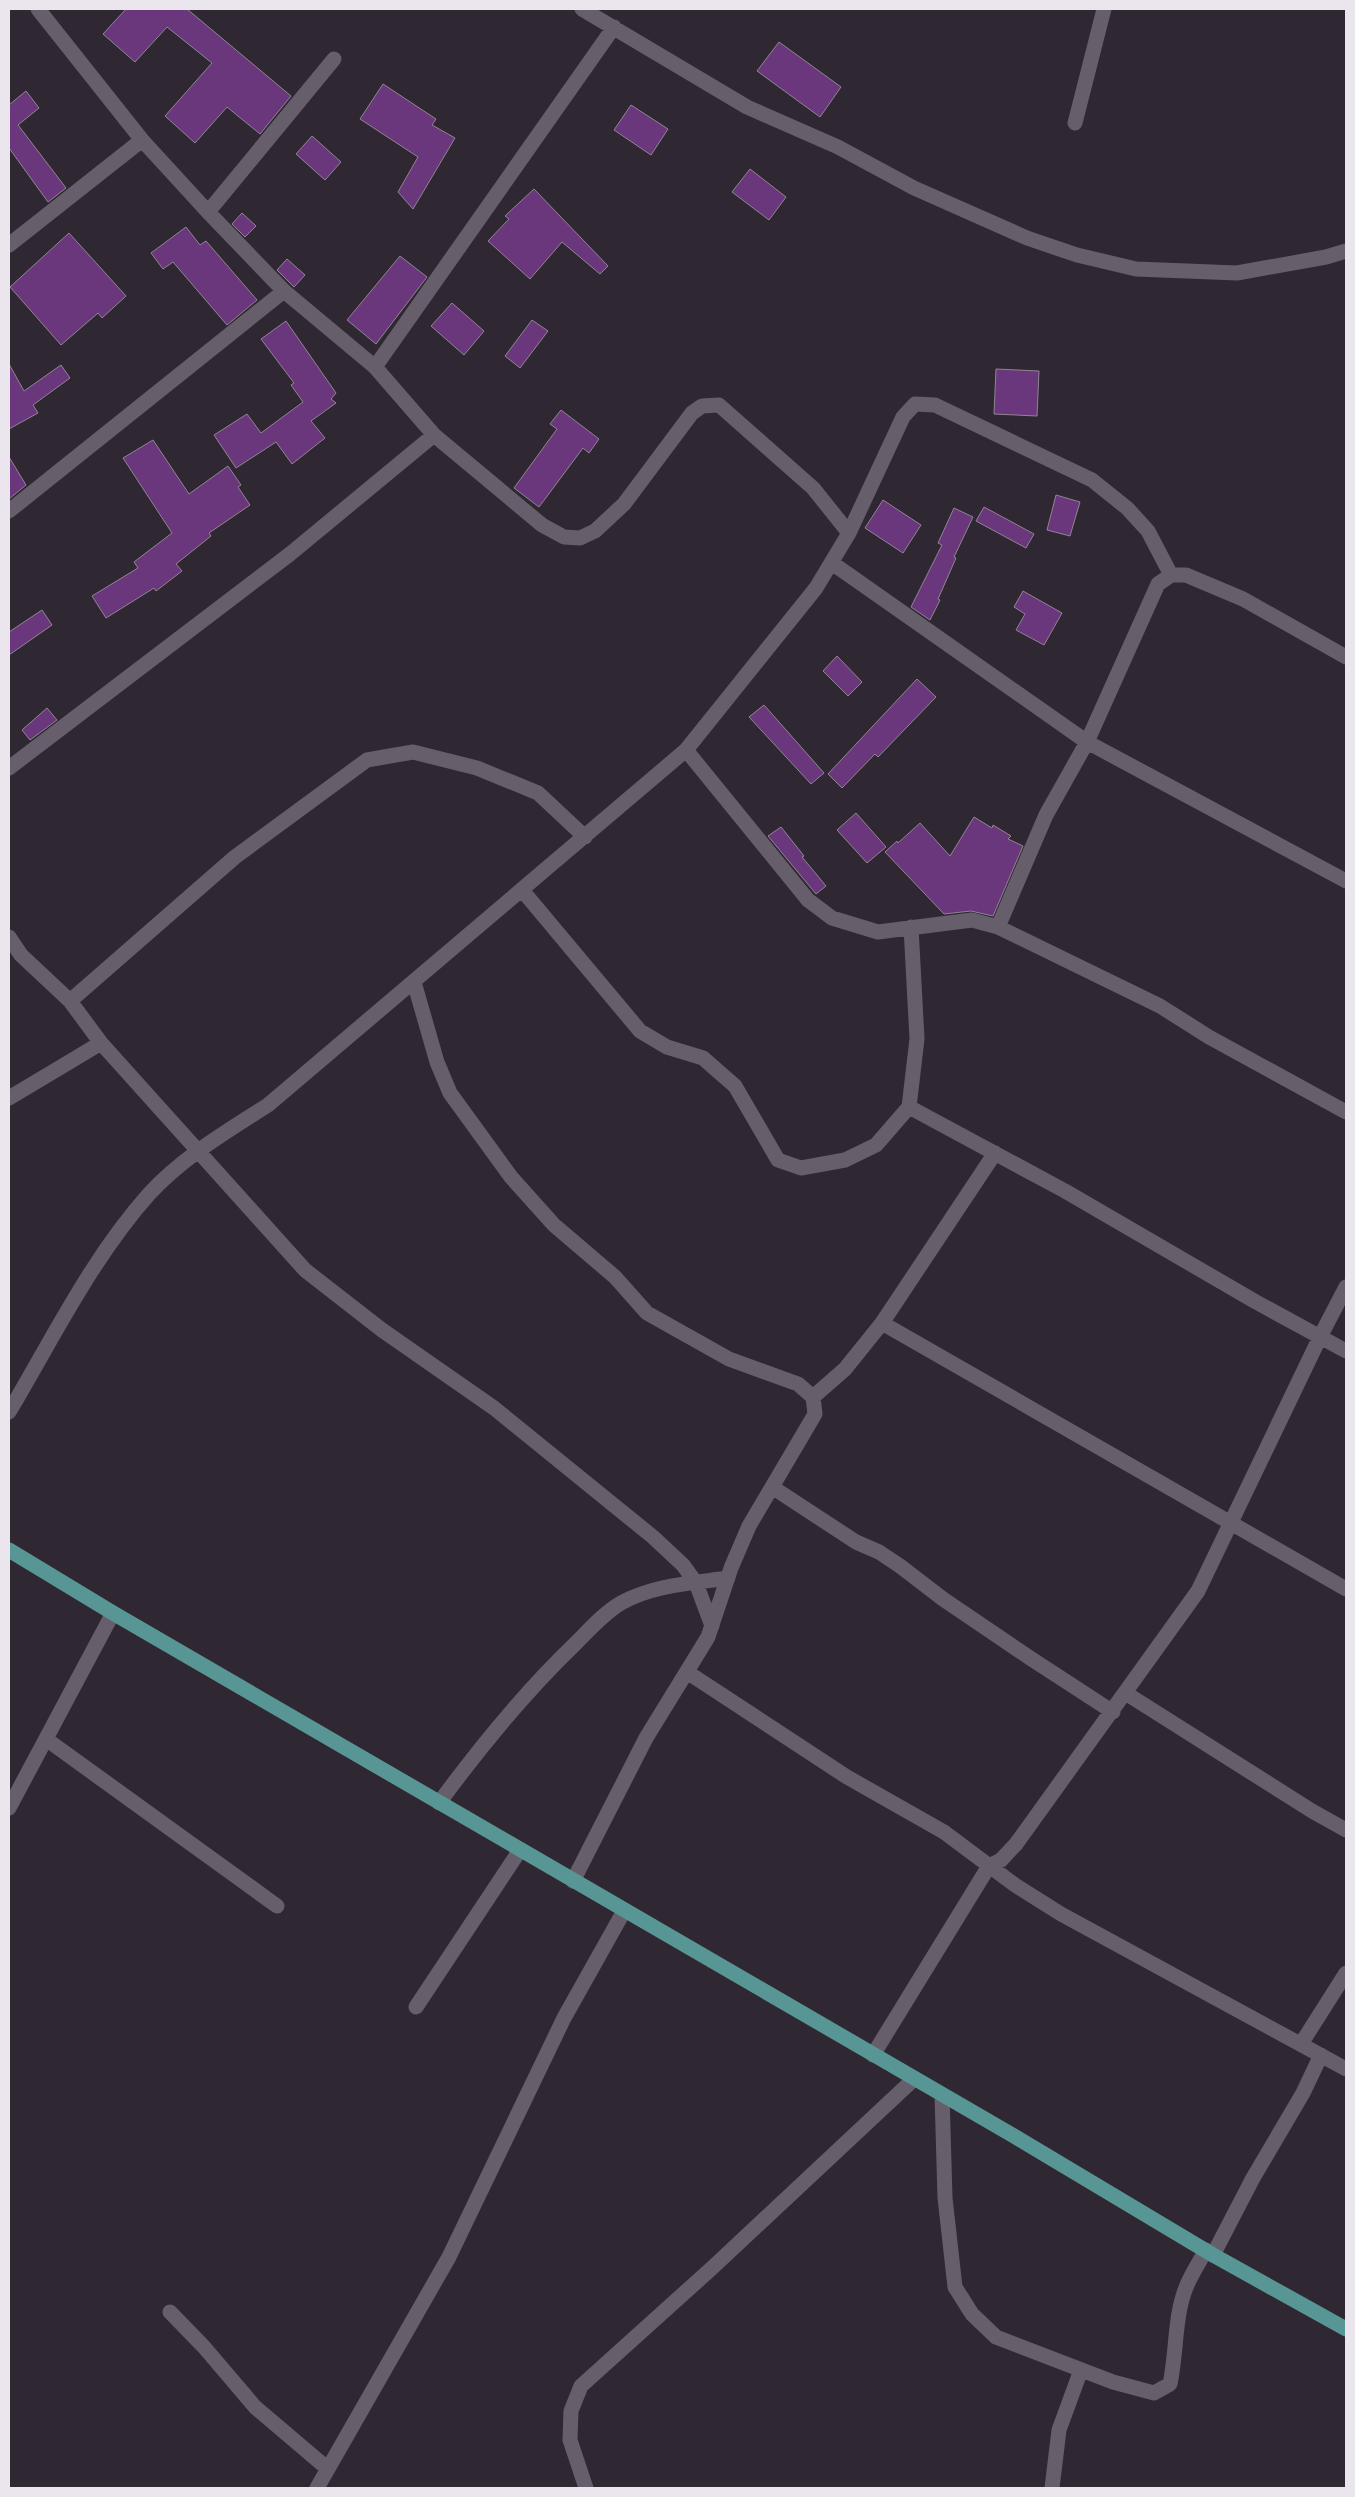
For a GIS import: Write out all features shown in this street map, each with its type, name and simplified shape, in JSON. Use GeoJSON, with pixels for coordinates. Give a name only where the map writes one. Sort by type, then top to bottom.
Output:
{"type":"FeatureCollection","features":[{"type":"Feature","properties":{"kind":"main road"},"geometry":{"type":"LineString","coordinates":[[9,1550],[113,1613],[1209,2252],[1346,2329]]}},
{"type":"Feature","properties":{"kind":"street"},"geometry":{"type":"LineString","coordinates":[[38,9],[142,140],[284,291],[375,367],[434,436],[542,525],[564,537],[580,538],[594,531],[624,504],[692,413],[702,406],[719,405],[812,488],[849,533]]}},
{"type":"Feature","properties":{"kind":"street"},"geometry":{"type":"LineString","coordinates":[[582,9],[747,107],[838,147],[914,188],[1028,238],[1077,256],[1136,269],[1237,273],[1326,257],[1346,251]]}},
{"type":"Feature","properties":{"kind":"street"},"geometry":{"type":"LineString","coordinates":[[1075,124],[1104,9]]}},
{"type":"Feature","properties":{"kind":"street"},"geometry":{"type":"LineString","coordinates":[[375,367],[614,27]]}},
{"type":"Feature","properties":{"kind":"street"},"geometry":{"type":"LineString","coordinates":[[208,212],[334,59]]}},
{"type":"Feature","properties":{"kind":"street"},"geometry":{"type":"LineString","coordinates":[[9,245],[142,140]]}},
{"type":"Feature","properties":{"kind":"street"},"geometry":{"type":"LineString","coordinates":[[9,511],[284,291]]}},
{"type":"Feature","properties":{"kind":"street"},"geometry":{"type":"LineString","coordinates":[[9,1412],[94,1266],[150,1194],[198,1150],[268,1106],[686,750],[816,588],[832,564],[849,533],[903,417],[915,404],[934,405],[1092,480],[1126,508],[1148,531],[1171,575]]}},
{"type":"Feature","properties":{"kind":"street"},"geometry":{"type":"LineString","coordinates":[[9,768],[290,554],[434,436]]}},
{"type":"Feature","properties":{"kind":"street"},"geometry":{"type":"LineString","coordinates":[[832,564],[1087,742],[1346,881]]}},
{"type":"Feature","properties":{"kind":"street"},"geometry":{"type":"LineString","coordinates":[[998,927],[1046,815],[1087,742],[1158,584],[1171,575],[1186,575],[1243,599],[1346,657]]}},
{"type":"Feature","properties":{"kind":"street"},"geometry":{"type":"LineString","coordinates":[[686,750],[808,900],[832,918],[878,932],[972,920],[998,927],[1160,1006],[1209,1036],[1346,1112]]}},
{"type":"Feature","properties":{"kind":"street"},"geometry":{"type":"LineString","coordinates":[[70,1001],[235,857],[367,760],[413,752],[477,768],[538,793],[585,837]]}},
{"type":"Feature","properties":{"kind":"street"},"geometry":{"type":"LineString","coordinates":[[522,890],[640,1031],[667,1047],[703,1058],[735,1086],[778,1160],[801,1168],[845,1160],[876,1145],[909,1107],[917,1039],[910,928]]}},
{"type":"Feature","properties":{"kind":"street"},"geometry":{"type":"LineString","coordinates":[[9,937],[15,960],[70,1001],[101,1043],[305,1270],[382,1330],[494,1408],[653,1537],[683,1565],[696,1583],[712,1626]]}},
{"type":"Feature","properties":{"kind":"street"},"geometry":{"type":"LineString","coordinates":[[414,982],[437,1062],[450,1093],[511,1177],[554,1225],[615,1277],[647,1313],[729,1359],[798,1384],[812,1396],[815,1414],[749,1526],[728,1578],[712,1626],[687,1672],[646,1738],[573,1881]]}},
{"type":"Feature","properties":{"kind":"street"},"geometry":{"type":"LineString","coordinates":[[9,1098],[101,1043]]}},
{"type":"Feature","properties":{"kind":"street"},"geometry":{"type":"LineString","coordinates":[[909,1107],[1065,1191],[1256,1302],[1320,1335],[1346,1351]]}},
{"type":"Feature","properties":{"kind":"street"},"geometry":{"type":"LineString","coordinates":[[812,1396],[845,1369],[882,1323],[995,1153]]}},
{"type":"Feature","properties":{"kind":"street"},"geometry":{"type":"LineString","coordinates":[[873,2055],[989,1866],[1002,1860],[1016,1844],[1126,1694],[1198,1591],[1320,1335],[1346,1287]]}},
{"type":"Feature","properties":{"kind":"street"},"geometry":{"type":"LineString","coordinates":[[882,1323],[1346,1589]]}},
{"type":"Feature","properties":{"kind":"street"},"geometry":{"type":"LineString","coordinates":[[772,1487],[856,1542],[879,1552],[1022,1653],[1113,1712]]}},
{"type":"Feature","properties":{"kind":"street"},"geometry":{"type":"LineString","coordinates":[[439,1803],[470,1761],[547,1671],[596,1624],[621,1604],[658,1588],[728,1578]]}},
{"type":"Feature","properties":{"kind":"street"},"geometry":{"type":"LineString","coordinates":[[9,1808],[113,1613]]}},
{"type":"Feature","properties":{"kind":"street"},"geometry":{"type":"LineString","coordinates":[[687,1672],[847,1777],[944,1832],[989,1866],[1061,1914],[1346,2068]]}},
{"type":"Feature","properties":{"kind":"street"},"geometry":{"type":"LineString","coordinates":[[1126,1694],[1312,1811],[1346,1830]]}},
{"type":"Feature","properties":{"kind":"street"},"geometry":{"type":"LineString","coordinates":[[46,1739],[278,1906]]}},
{"type":"Feature","properties":{"kind":"street"},"geometry":{"type":"LineString","coordinates":[[416,2007],[520,1850]]}},
{"type":"Feature","properties":{"kind":"street"},"geometry":{"type":"LineString","coordinates":[[317,2488],[448,2257],[564,2018],[624,1911]]}},
{"type":"Feature","properties":{"kind":"street"},"geometry":{"type":"LineString","coordinates":[[1301,2044],[1346,1973]]}},
{"type":"Feature","properties":{"kind":"street"},"geometry":{"type":"LineString","coordinates":[[942,2095],[945,2198],[955,2287],[972,2314],[996,2337],[1081,2370],[1154,2393],[1170,2384],[1176,2358],[1179,2314],[1187,2285],[1209,2252],[1303,2093],[1321,2055]]}},
{"type":"Feature","properties":{"kind":"street"},"geometry":{"type":"LineString","coordinates":[[586,2488],[570,2440],[571,2411],[581,2386],[712,2268],[914,2079]]}},
{"type":"Feature","properties":{"kind":"street"},"geometry":{"type":"LineString","coordinates":[[170,2312],[204,2347],[254,2406],[328,2469]]}},
{"type":"Feature","properties":{"kind":"street"},"geometry":{"type":"LineString","coordinates":[[1052,2488],[1059,2430],[1081,2370]]}},
{"type":"Feature","properties":{"kind":"building"},"geometry":{"type":"Polygon","coordinates":[[[126,9],[187,9],[291,96],[260,134],[227,107],[195,143],[165,116],[212,63],[167,27],[135,62],[103,34],[126,9]]]}},
{"type":"Feature","properties":{"kind":"building"},"geometry":{"type":"Polygon","coordinates":[[[779,42],[841,87],[820,117],[757,71],[779,42]]]}},
{"type":"Feature","properties":{"kind":"building"},"geometry":{"type":"Polygon","coordinates":[[[383,84],[436,119],[432,125],[455,138],[413,209],[398,192],[418,157],[360,119],[383,84]]]}},
{"type":"Feature","properties":{"kind":"building"},"geometry":{"type":"Polygon","coordinates":[[[26,91],[39,108],[18,125],[66,188],[48,202],[9,148],[9,105],[26,91]]]}},
{"type":"Feature","properties":{"kind":"building"},"geometry":{"type":"Polygon","coordinates":[[[631,105],[668,129],[651,155],[614,130],[631,105]]]}},
{"type":"Feature","properties":{"kind":"building"},"geometry":{"type":"Polygon","coordinates":[[[312,136],[341,162],[325,180],[296,154],[312,136]]]}},
{"type":"Feature","properties":{"kind":"building"},"geometry":{"type":"Polygon","coordinates":[[[750,169],[786,197],[769,220],[732,192],[750,169]]]}},
{"type":"Feature","properties":{"kind":"building"},"geometry":{"type":"Polygon","coordinates":[[[534,189],[608,266],[600,274],[562,242],[530,279],[488,241],[509,219],[505,216],[534,189]]]}},
{"type":"Feature","properties":{"kind":"building"},"geometry":{"type":"Polygon","coordinates":[[[242,213],[256,226],[245,237],[232,224],[242,213]]]}},
{"type":"Feature","properties":{"kind":"building"},"geometry":{"type":"Polygon","coordinates":[[[186,227],[200,245],[206,241],[257,300],[227,325],[173,262],[163,269],[151,253],[186,227]]]}},
{"type":"Feature","properties":{"kind":"building"},"geometry":{"type":"Polygon","coordinates":[[[69,233],[126,296],[102,318],[98,313],[61,345],[10,287],[69,233]]]}},
{"type":"Feature","properties":{"kind":"building"},"geometry":{"type":"Polygon","coordinates":[[[400,256],[427,277],[376,344],[347,320],[400,256]]]}},
{"type":"Feature","properties":{"kind":"building"},"geometry":{"type":"Polygon","coordinates":[[[287,259],[305,275],[294,287],[277,270],[287,259]]]}},
{"type":"Feature","properties":{"kind":"building"},"geometry":{"type":"Polygon","coordinates":[[[452,303],[484,331],[464,355],[431,326],[452,303]]]}},
{"type":"Feature","properties":{"kind":"building"},"geometry":{"type":"Polygon","coordinates":[[[532,320],[548,331],[520,368],[505,356],[532,320]]]}},
{"type":"Feature","properties":{"kind":"building"},"geometry":{"type":"Polygon","coordinates":[[[286,321],[336,393],[331,399],[336,403],[311,421],[325,438],[292,464],[276,442],[236,468],[214,435],[247,414],[261,433],[303,402],[291,385],[294,383],[261,339],[286,321]]]}},
{"type":"Feature","properties":{"kind":"building"},"geometry":{"type":"Polygon","coordinates":[[[9,364],[24,391],[61,365],[70,378],[33,405],[38,413],[9,429],[9,364]]]}},
{"type":"Feature","properties":{"kind":"building"},"geometry":{"type":"Polygon","coordinates":[[[996,369],[1039,371],[1037,416],[994,414],[996,369]]]}},
{"type":"Feature","properties":{"kind":"building"},"geometry":{"type":"Polygon","coordinates":[[[561,410],[599,439],[589,453],[583,448],[539,507],[514,488],[557,429],[550,424],[561,410]]]}},
{"type":"Feature","properties":{"kind":"building"},"geometry":{"type":"Polygon","coordinates":[[[153,440],[189,494],[228,466],[241,485],[238,487],[250,505],[209,533],[211,536],[176,564],[182,571],[156,591],[154,588],[106,618],[92,596],[138,568],[134,562],[172,533],[123,458],[153,440]]]}},
{"type":"Feature","properties":{"kind":"building"},"geometry":{"type":"Polygon","coordinates":[[[9,457],[26,485],[9,499],[9,457]]]}},
{"type":"Feature","properties":{"kind":"building"},"geometry":{"type":"Polygon","coordinates":[[[1056,495],[1080,502],[1070,536],[1047,530],[1056,495]]]}},
{"type":"Feature","properties":{"kind":"building"},"geometry":{"type":"Polygon","coordinates":[[[883,500],[921,525],[903,553],[865,528],[883,500]]]}},
{"type":"Feature","properties":{"kind":"building"},"geometry":{"type":"Polygon","coordinates":[[[984,507],[1034,534],[1026,548],[976,521],[984,507]]]}},
{"type":"Feature","properties":{"kind":"building"},"geometry":{"type":"Polygon","coordinates":[[[954,508],[973,517],[954,557],[956,558],[938,599],[940,600],[930,620],[911,607],[942,545],[938,543],[954,508]]]}},
{"type":"Feature","properties":{"kind":"building"},"geometry":{"type":"Polygon","coordinates":[[[1023,591],[1062,613],[1044,645],[1016,630],[1025,614],[1014,607],[1023,591]]]}},
{"type":"Feature","properties":{"kind":"building"},"geometry":{"type":"Polygon","coordinates":[[[42,610],[52,625],[9,655],[9,632],[42,610]]]}},
{"type":"Feature","properties":{"kind":"building"},"geometry":{"type":"Polygon","coordinates":[[[837,656],[862,682],[848,696],[823,671],[837,656]]]}},
{"type":"Feature","properties":{"kind":"building"},"geometry":{"type":"Polygon","coordinates":[[[917,679],[936,697],[878,757],[875,754],[842,788],[828,774],[917,679]]]}},
{"type":"Feature","properties":{"kind":"building"},"geometry":{"type":"Polygon","coordinates":[[[764,705],[824,773],[811,784],[749,717],[764,705]]]}},
{"type":"Feature","properties":{"kind":"building"},"geometry":{"type":"Polygon","coordinates":[[[47,708],[57,720],[30,740],[22,730],[47,708]]]}},
{"type":"Feature","properties":{"kind":"building"},"geometry":{"type":"Polygon","coordinates":[[[856,813],[886,847],[867,863],[837,830],[856,813]]]}},
{"type":"Feature","properties":{"kind":"building"},"geometry":{"type":"Polygon","coordinates":[[[974,817],[992,828],[993,825],[1011,836],[1008,839],[1023,846],[993,916],[971,911],[944,914],[885,852],[920,823],[950,856],[974,817]]]}},
{"type":"Feature","properties":{"kind":"building"},"geometry":{"type":"Polygon","coordinates":[[[781,827],[826,886],[816,894],[768,836],[781,827]]]}}]}
